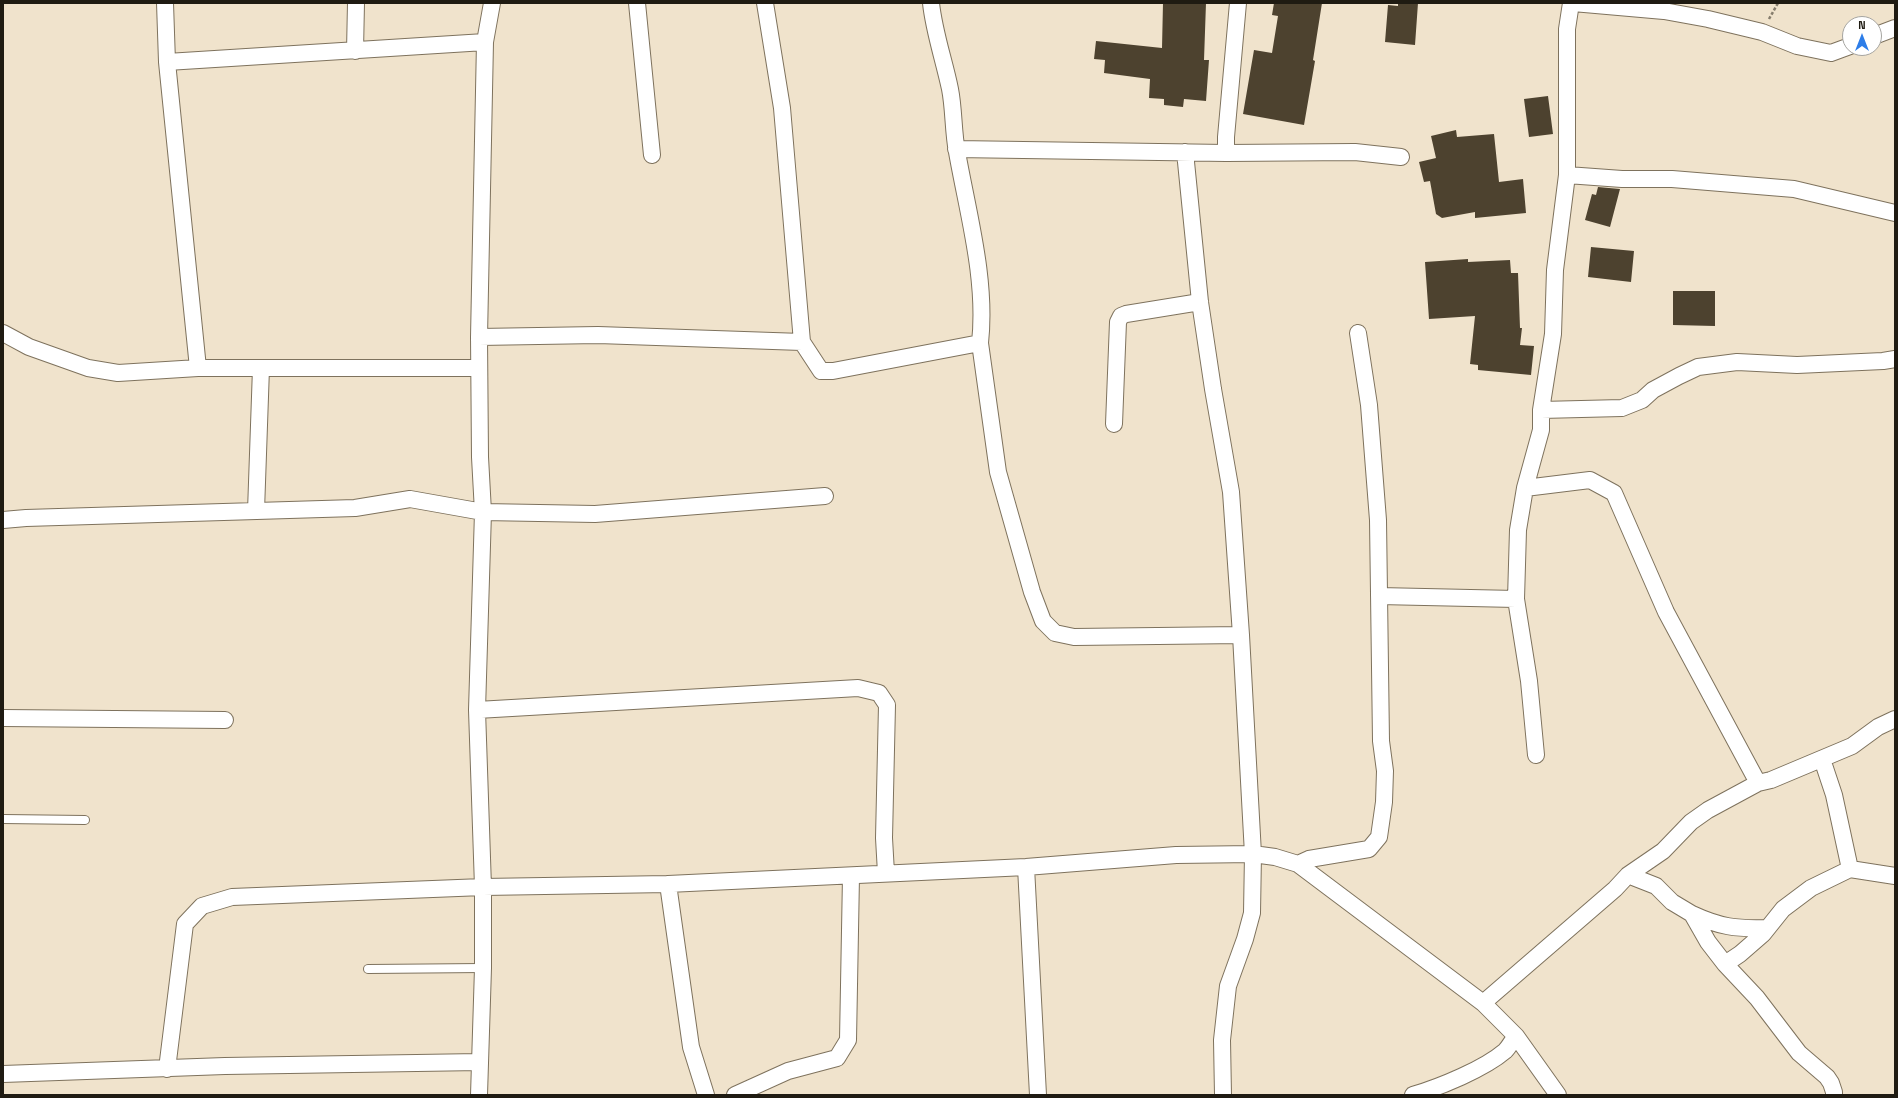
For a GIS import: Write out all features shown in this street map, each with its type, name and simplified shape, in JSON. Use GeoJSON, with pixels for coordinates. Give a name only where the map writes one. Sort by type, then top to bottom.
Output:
{"type":"FeatureCollection","features":[{"type":"Feature","properties":{"kind":"street"},"geometry":{"type":"LineString","coordinates":[[165,3],[167,62],[198,368]]}},
{"type":"Feature","properties":{"kind":"street"},"geometry":{"type":"LineString","coordinates":[[356,3],[356,52]]}},
{"type":"Feature","properties":{"kind":"street"},"geometry":{"type":"LineString","coordinates":[[479,1095],[483,968],[483,887],[477,710],[483,512],[480,457],[479,337],[485,42],[492,3]]}},
{"type":"Feature","properties":{"kind":"street"},"geometry":{"type":"LineString","coordinates":[[637,3],[652,155]]}},
{"type":"Feature","properties":{"kind":"street"},"geometry":{"type":"LineString","coordinates":[[765,3],[782,108],[802,342],[821,371],[833,371],[980,344]]}},
{"type":"Feature","properties":{"kind":"street"},"geometry":{"type":"LineString","coordinates":[[931,3],[933,25],[950,89],[956,149],[974,246],[980,289],[982,323],[980,344],[998,472],[1032,592],[1043,621],[1055,633],[1074,637],[1241,636]]}},
{"type":"Feature","properties":{"kind":"street"},"geometry":{"type":"LineString","coordinates":[[1226,153],[1238,3]]}},
{"type":"Feature","properties":{"kind":"street"},"geometry":{"type":"LineString","coordinates":[[1536,755],[1529,681],[1516,600],[1518,530],[1525,488],[1540,430],[1541,410],[1553,334],[1555,270],[1567,175],[1567,29],[1572,3],[1664,11],[1708,19],[1762,32],[1797,46],[1831,53],[1842,49]]}},
{"type":"Feature","properties":{"kind":"street"},"geometry":{"type":"LineString","coordinates":[[1882,33],[1895,28]]}},
{"type":"Feature","properties":{"kind":"street"},"geometry":{"type":"LineString","coordinates":[[167,62],[356,52],[485,42]]}},
{"type":"Feature","properties":{"kind":"street"},"geometry":{"type":"LineString","coordinates":[[956,149],[1226,153],[1355,152],[1401,157]]}},
{"type":"Feature","properties":{"kind":"street"},"geometry":{"type":"LineString","coordinates":[[1185,152],[1200,302],[1213,389],[1232,492],[1253,854],[1252,913],[1245,939],[1228,986],[1222,1040],[1223,1095]]}},
{"type":"Feature","properties":{"kind":"street"},"geometry":{"type":"LineString","coordinates":[[1567,175],[1622,179],[1672,179],[1794,189],[1895,213]]}},
{"type":"Feature","properties":{"kind":"street"},"geometry":{"type":"LineString","coordinates":[[1114,424],[1117,327],[1121,316],[1200,302]]}},
{"type":"Feature","properties":{"kind":"street"},"geometry":{"type":"LineString","coordinates":[[1298,864],[1309,860],[1369,849],[1379,837],[1384,802],[1385,771],[1381,741],[1378,520],[1375,461],[1369,405],[1358,332]]}},
{"type":"Feature","properties":{"kind":"street"},"geometry":{"type":"LineString","coordinates":[[3,333],[29,347],[88,368],[118,373],[198,368],[479,368]]}},
{"type":"Feature","properties":{"kind":"street"},"geometry":{"type":"LineString","coordinates":[[479,337],[598,335],[802,342]]}},
{"type":"Feature","properties":{"kind":"street"},"geometry":{"type":"LineString","coordinates":[[1541,410],[1622,408],[1642,400],[1653,390],[1698,367],[1737,362],[1797,365],[1883,362],[1895,359]]}},
{"type":"Feature","properties":{"kind":"street"},"geometry":{"type":"LineString","coordinates":[[256,511],[261,368]]}},
{"type":"Feature","properties":{"kind":"street"},"geometry":{"type":"LineString","coordinates":[[1525,488],[1590,480],[1614,493],[1666,612],[1758,783]]}},
{"type":"Feature","properties":{"kind":"street"},"geometry":{"type":"LineString","coordinates":[[3,520],[26,518],[356,508],[410,499],[483,512],[595,514],[825,496]]}},
{"type":"Feature","properties":{"kind":"street"},"geometry":{"type":"LineString","coordinates":[[1379,596],[1516,600]]}},
{"type":"Feature","properties":{"kind":"street"},"geometry":{"type":"LineString","coordinates":[[477,710],[858,688],[879,692],[887,705],[884,838],[886,873]]}},
{"type":"Feature","properties":{"kind":"street"},"geometry":{"type":"LineString","coordinates":[[3,718],[225,720]]}},
{"type":"Feature","properties":{"kind":"street"},"geometry":{"type":"LineString","coordinates":[[1483,1003],[1615,889],[1628,875],[1663,851],[1691,822],[1708,810],[1758,783],[1770,780],[1852,746],[1878,727],[1895,719]]}},
{"type":"Feature","properties":{"kind":"street"},"geometry":{"type":"LineString","coordinates":[[1822,759],[1834,795],[1850,869]]}},
{"type":"Feature","properties":{"kind":"street"},"geometry":{"type":"LineString","coordinates":[[167,1069],[185,924],[202,906],[232,897],[483,887],[668,884],[1026,867],[1176,855],[1253,854],[1275,857],[1298,864],[1483,1003],[1516,1036],[1558,1095]]}},
{"type":"Feature","properties":{"kind":"street"},"geometry":{"type":"LineString","coordinates":[[1026,867],[1038,1095]]}},
{"type":"Feature","properties":{"kind":"street"},"geometry":{"type":"LineString","coordinates":[[1725,964],[1740,954],[1767,928],[1783,909],[1811,888],[1850,869],[1895,876]]}},
{"type":"Feature","properties":{"kind":"street"},"geometry":{"type":"LineString","coordinates":[[1628,875],[1656,886],[1672,902],[1692,914],[1714,924],[1739,929],[1767,928]]}},
{"type":"Feature","properties":{"kind":"street"},"geometry":{"type":"LineString","coordinates":[[735,1095],[788,1071],[837,1058],[848,1040],[851,876]]}},
{"type":"Feature","properties":{"kind":"street"},"geometry":{"type":"LineString","coordinates":[[668,884],[691,1047],[706,1095]]}},
{"type":"Feature","properties":{"kind":"street"},"geometry":{"type":"LineString","coordinates":[[1692,914],[1708,942],[1725,964],[1757,998],[1799,1052],[1831,1083],[1834,1095]]}},
{"type":"Feature","properties":{"kind":"street"},"geometry":{"type":"LineString","coordinates":[[1413,1095],[1425,1092],[1490,1062],[1506,1050],[1516,1036]]}},
{"type":"Feature","properties":{"kind":"street"},"geometry":{"type":"LineString","coordinates":[[3,1074],[225,1066],[480,1062]]}},
{"type":"Feature","properties":{"kind":"lane"},"geometry":{"type":"LineString","coordinates":[[3,819],[85,820]]}},
{"type":"Feature","properties":{"kind":"lane"},"geometry":{"type":"LineString","coordinates":[[368,969],[483,968]]}},
{"type":"Feature","properties":{"kind":"building"},"geometry":{"type":"Polygon","coordinates":[[[1163,3],[1206,3],[1204,60],[1209,60],[1206,101],[1184,99],[1183,107],[1164,105],[1164,99],[1149,98],[1150,79],[1104,73],[1105,60],[1094,59],[1096,41],[1162,48],[1163,3]]]}},
{"type":"Feature","properties":{"kind":"building"},"geometry":{"type":"Polygon","coordinates":[[[1274,3],[1322,3],[1313,60],[1315,61],[1304,125],[1243,114],[1254,50],[1272,53],[1278,16],[1272,15],[1274,3]]]}},
{"type":"Feature","properties":{"kind":"building"},"geometry":{"type":"Polygon","coordinates":[[[1398,3],[1418,3],[1415,45],[1385,42],[1388,5],[1398,6],[1398,3]]]}},
{"type":"Feature","properties":{"kind":"building"},"geometry":{"type":"Polygon","coordinates":[[[1548,96],[1553,134],[1529,137],[1524,99],[1548,96]]]}},
{"type":"Feature","properties":{"kind":"building"},"geometry":{"type":"Polygon","coordinates":[[[1456,130],[1457,137],[1494,134],[1499,182],[1523,179],[1526,213],[1475,218],[1475,212],[1442,218],[1436,214],[1430,181],[1424,182],[1419,162],[1436,158],[1431,136],[1456,130]]]}},
{"type":"Feature","properties":{"kind":"building"},"geometry":{"type":"Polygon","coordinates":[[[1598,187],[1620,189],[1610,227],[1585,220],[1592,194],[1596,195],[1598,187]]]}},
{"type":"Feature","properties":{"kind":"building"},"geometry":{"type":"Polygon","coordinates":[[[1591,247],[1634,251],[1631,282],[1588,277],[1591,247]]]}},
{"type":"Feature","properties":{"kind":"building"},"geometry":{"type":"Polygon","coordinates":[[[1468,259],[1468,262],[1510,260],[1511,273],[1518,273],[1520,328],[1522,328],[1520,345],[1534,346],[1531,375],[1478,370],[1478,365],[1470,364],[1475,316],[1429,319],[1425,262],[1468,259]]]}},
{"type":"Feature","properties":{"kind":"building"},"geometry":{"type":"Polygon","coordinates":[[[1673,291],[1715,291],[1715,326],[1673,325],[1673,291]]]}}]}
